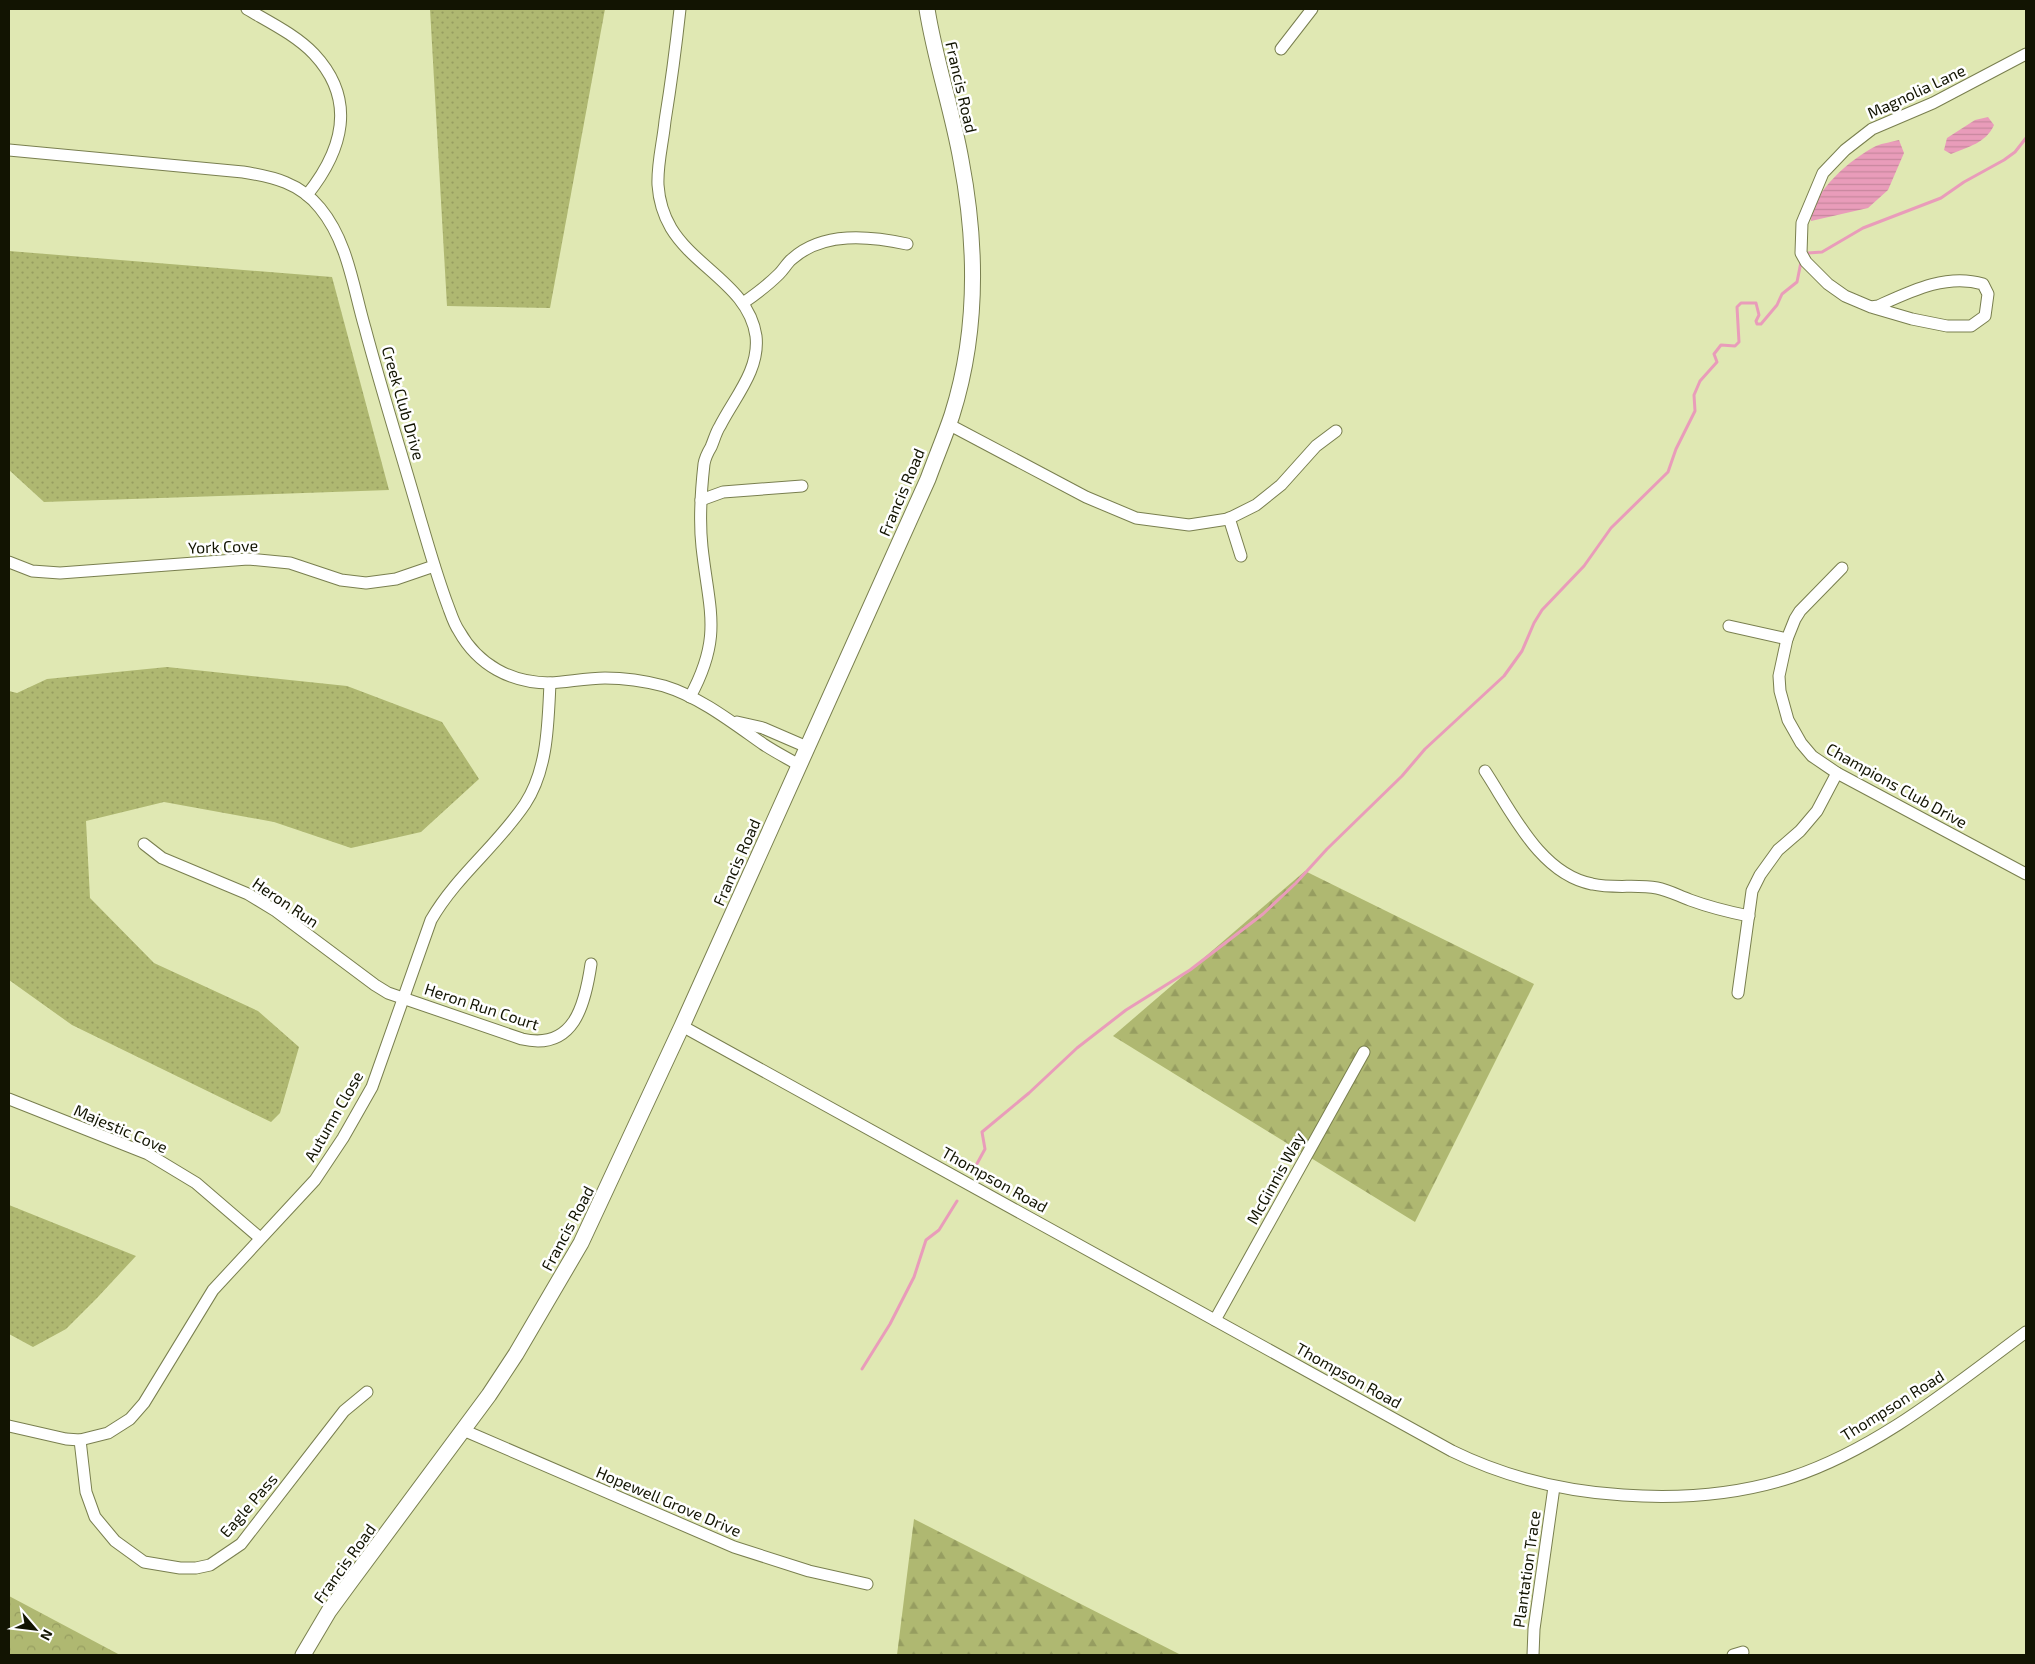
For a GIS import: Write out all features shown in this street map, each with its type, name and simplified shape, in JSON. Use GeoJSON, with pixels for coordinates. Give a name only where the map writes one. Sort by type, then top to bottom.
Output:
{"type":"FeatureCollection","features":[{"type":"Feature","properties":{"kind":"street"},"geometry":{"type":"LineString","coordinates":[[247,9],[298,41],[313,53],[331,79],[337,94],[340,117],[338,142],[326,170],[307,195]]}},
{"type":"Feature","properties":{"kind":"street"},"geometry":{"type":"LineString","coordinates":[[680,9],[658,170],[660,200],[671,229],[684,246],[743,303],[753,323],[756,338],[756,354],[752,368],[719,426],[705,462],[701,500],[702,546],[712,623],[710,647],[705,666],[690,697]]}},
{"type":"Feature","properties":{"kind":"street","name":"Francis Road"},"geometry":{"type":"LineString","coordinates":[[303,1655],[351,1580],[463,1430],[516,1354],[581,1242],[682,1026],[928,478],[948,424],[966,356],[971,316],[973,263],[971,227],[961,160],[926,9]]}},
{"type":"Feature","properties":{"kind":"street"},"geometry":{"type":"LineString","coordinates":[[1281,49],[1312,9]]}},
{"type":"Feature","properties":{"kind":"street","name":"Magnolia Lane"},"geometry":{"type":"LineString","coordinates":[[1871,307],[1878,306],[1922,288],[1950,281],[1971,280],[1983,284],[1988,294],[1985,316],[1971,326],[1947,326],[1912,319],[1871,307],[1845,296],[1828,284],[1806,262],[1801,252],[1802,223],[1823,173],[1845,150],[1872,129],[1933,103],[2026,54]]}},
{"type":"Feature","properties":{"kind":"street","name":"Creek Club Drive"},"geometry":{"type":"LineString","coordinates":[[9,150],[112,158],[276,177],[307,195],[320,207],[334,228],[346,257],[364,327],[434,566],[457,628],[468,646],[481,660],[495,670],[530,681],[550,683],[604,678],[639,681],[666,687],[690,697],[731,720],[767,746],[799,765]]}},
{"type":"Feature","properties":{"kind":"street"},"geometry":{"type":"LineString","coordinates":[[743,303],[761,291],[803,250],[817,244],[832,240],[862,238],[908,244]]}},
{"type":"Feature","properties":{"kind":"street"},"geometry":{"type":"LineString","coordinates":[[948,424],[1086,497],[1136,518],[1189,525],[1229,518],[1256,505],[1281,485],[1316,446],[1336,431]]}},
{"type":"Feature","properties":{"kind":"street"},"geometry":{"type":"LineString","coordinates":[[701,500],[723,492],[802,486]]}},
{"type":"Feature","properties":{"kind":"street"},"geometry":{"type":"LineString","coordinates":[[1229,518],[1241,556]]}},
{"type":"Feature","properties":{"kind":"street","name":"York Cove"},"geometry":{"type":"LineString","coordinates":[[9,562],[32,571],[60,573],[248,559],[290,563],[341,580],[366,583],[396,579],[434,566]]}},
{"type":"Feature","properties":{"kind":"street","name":"Champions Club Drive"},"geometry":{"type":"LineString","coordinates":[[1842,568],[1800,611],[1787,639],[1779,676],[1780,691],[1788,720],[1801,743],[1812,756],[1837,773],[2026,874]]}},
{"type":"Feature","properties":{"kind":"street"},"geometry":{"type":"LineString","coordinates":[[1729,626],[1787,639]]}},
{"type":"Feature","properties":{"kind":"street","name":"Autumn Close"},"geometry":{"type":"LineString","coordinates":[[9,1426],[66,1439],[80,1440],[108,1433],[130,1419],[144,1403],[213,1290],[315,1180],[343,1138],[372,1087],[403,997],[439,906],[460,877],[525,804],[536,782],[544,755],[548,728],[550,683]]}},
{"type":"Feature","properties":{"kind":"street","name":"Creek Club Drive"},"geometry":{"type":"LineString","coordinates":[[731,720],[763,728],[807,748]]}},
{"type":"Feature","properties":{"kind":"street"},"geometry":{"type":"LineString","coordinates":[[1485,771],[1530,840],[1562,873],[1576,880],[1606,886],[1659,888],[1720,910],[1749,916]]}},
{"type":"Feature","properties":{"kind":"street"},"geometry":{"type":"LineString","coordinates":[[1738,993],[1752,891],[1760,874],[1778,850],[1818,812],[1837,773]]}},
{"type":"Feature","properties":{"kind":"street","name":"Heron Run"},"geometry":{"type":"LineString","coordinates":[[144,844],[162,858],[248,894],[276,911],[375,985],[388,993],[403,997]]}},
{"type":"Feature","properties":{"kind":"street","name":"Heron Run Court"},"geometry":{"type":"LineString","coordinates":[[403,997],[522,1039],[536,1042],[548,1041],[559,1036],[570,1027],[579,1014],[588,986],[591,964]]}},
{"type":"Feature","properties":{"kind":"street","name":"Thompson Road"},"geometry":{"type":"LineString","coordinates":[[682,1026],[1468,1459],[1501,1473],[1554,1487],[1591,1493],[1683,1497],[1714,1494],[1792,1477],[1835,1459],[1890,1430],[1949,1390],[2026,1332]]}},
{"type":"Feature","properties":{"kind":"street","name":"McGinnis Way"},"geometry":{"type":"LineString","coordinates":[[1215,1320],[1364,1052]]}},
{"type":"Feature","properties":{"kind":"street","name":"Majestic Cove"},"geometry":{"type":"LineString","coordinates":[[9,1099],[148,1154],[196,1183],[260,1238]]}},
{"type":"Feature","properties":{"kind":"street","name":"Eagle Pass"},"geometry":{"type":"LineString","coordinates":[[80,1440],[86,1492],[95,1517],[115,1542],[144,1562],[180,1568],[196,1568],[210,1564],[241,1544],[344,1410],[367,1392]]}},
{"type":"Feature","properties":{"kind":"street","name":"Hopewell Grove Drive"},"geometry":{"type":"LineString","coordinates":[[463,1430],[734,1547],[809,1571],[867,1584]]}},
{"type":"Feature","properties":{"kind":"street","name":"Plantation Trace"},"geometry":{"type":"LineString","coordinates":[[1533,1655],[1534,1628],[1554,1487]]}},
{"type":"Feature","properties":{"kind":"green space"},"geometry":{"type":"Polygon","coordinates":[[[430,9],[605,9],[550,308],[447,306],[430,9]]]}},
{"type":"Feature","properties":{"kind":"green space"},"geometry":{"type":"Polygon","coordinates":[[[9,251],[332,277],[389,490],[44,502],[9,470],[9,251]]]}},
{"type":"Feature","properties":{"kind":"green space"},"geometry":{"type":"Polygon","coordinates":[[[167,667],[347,686],[442,722],[479,779],[421,832],[351,848],[274,822],[164,802],[86,821],[90,898],[154,963],[258,1011],[299,1047],[280,1113],[271,1122],[72,1025],[9,980],[9,691],[17,693],[47,679],[167,667]]]}},
{"type":"Feature","properties":{"kind":"green space"},"geometry":{"type":"Polygon","coordinates":[[[1305,871],[1534,984],[1415,1222],[1113,1036],[1305,871]]]}},
{"type":"Feature","properties":{"kind":"green space"},"geometry":{"type":"Polygon","coordinates":[[[9,1205],[136,1256],[66,1329],[33,1347],[9,1334],[9,1205]]]}},
{"type":"Feature","properties":{"kind":"green space"},"geometry":{"type":"Polygon","coordinates":[[[914,1519],[1181,1655],[897,1655],[914,1519]]]}},
{"type":"Feature","properties":{"kind":"green space"},"geometry":{"type":"Polygon","coordinates":[[[9,1596],[120,1655],[9,1655],[9,1596]]]}},
{"type":"Feature","properties":{"kind":"shaded area"},"geometry":{"type":"Polygon","coordinates":[[[1988,117],[1994,125],[1991,131],[1981,140],[1951,154],[1944,150],[1947,138],[1975,120],[1988,117]]]}},
{"type":"Feature","properties":{"kind":"shaded area"},"geometry":{"type":"Polygon","coordinates":[[[1899,140],[1904,153],[1888,190],[1868,208],[1811,221],[1818,199],[1834,177],[1866,151],[1882,144],[1899,140]]]}},
{"type":"Feature","properties":{"kind":"waterway"},"geometry":{"type":"LineString","coordinates":[[1805,256],[1808,253],[1822,252],[1863,228],[1941,198],[1964,182],[2004,160],[2015,152],[2026,138]]}},
{"type":"Feature","properties":{"kind":"waterway"},"geometry":{"type":"LineString","coordinates":[[973,1171],[985,1149],[982,1132],[1029,1093],[1077,1048],[1126,1010],[1190,970],[1263,914],[1402,776],[1425,749],[1504,676],[1522,651],[1542,610],[1584,566],[1611,528],[1668,472],[1676,449],[1695,411],[1694,395],[1700,381],[1717,362],[1714,354],[1721,345],[1735,346],[1739,342],[1737,307],[1741,303],[1756,303],[1759,315],[1756,321],[1757,324],[1761,324],[1777,305],[1782,294],[1797,282],[1801,262]]}},
{"type":"Feature","properties":{"kind":"waterway"},"geometry":{"type":"LineString","coordinates":[[862,1369],[890,1324],[914,1277],[926,1240],[939,1230],[957,1201]]}}]}
